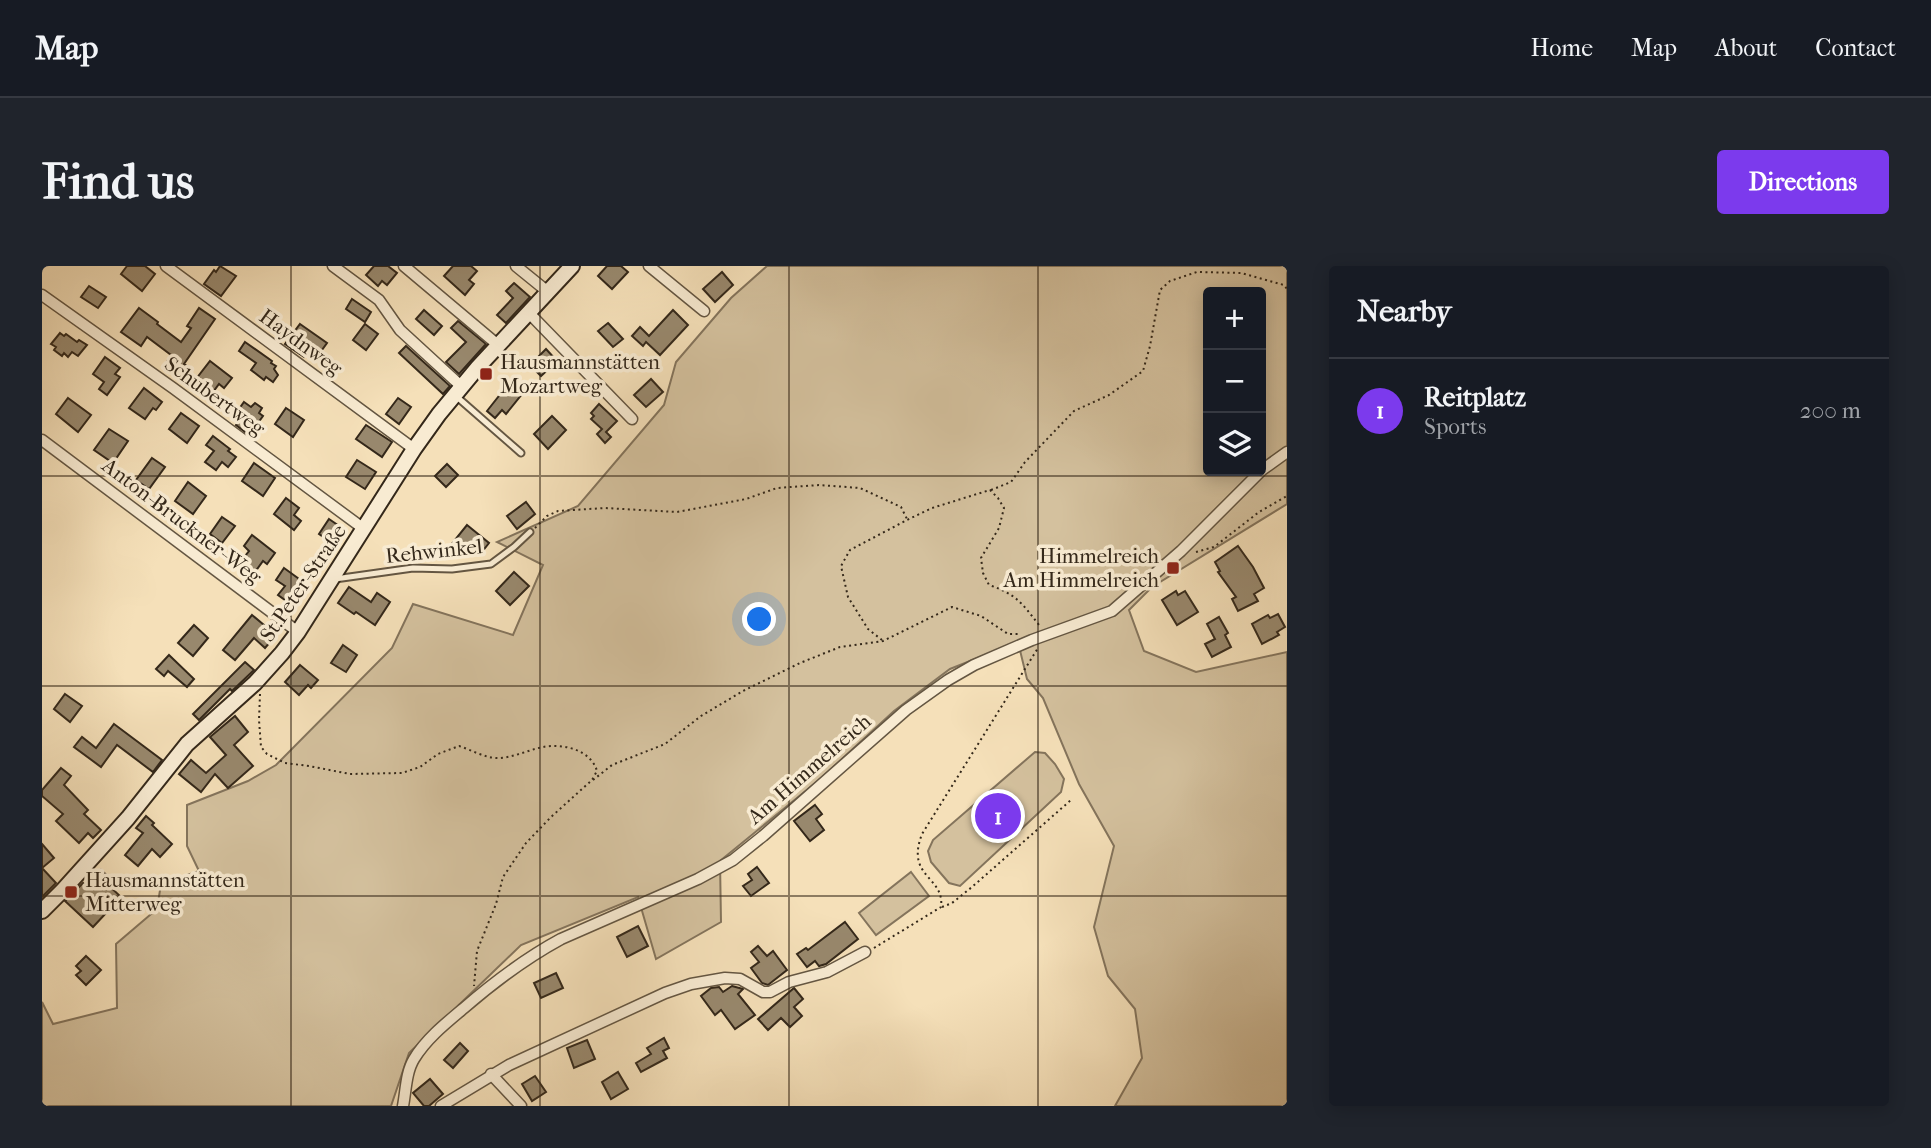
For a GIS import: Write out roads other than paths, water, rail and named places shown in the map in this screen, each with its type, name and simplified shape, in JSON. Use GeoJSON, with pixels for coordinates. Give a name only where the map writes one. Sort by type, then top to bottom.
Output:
{"type":"FeatureCollection","features":[{"type":"Feature","properties":{"kind":"main road","name":"St.Peter-Straße"},"geometry":{"type":"LineString","coordinates":[[42,911],[128,818],[187,744],[259,678],[299,632],[414,449],[458,391],[572,266]]}},
{"type":"Feature","properties":{"kind":"street","name":"Haydnweg"},"geometry":{"type":"LineString","coordinates":[[166,266],[414,449]]}},
{"type":"Feature","properties":{"kind":"street"},"geometry":{"type":"LineString","coordinates":[[333,266],[379,300],[400,330],[458,391]]}},
{"type":"Feature","properties":{"kind":"street"},"geometry":{"type":"LineString","coordinates":[[404,266],[498,345]]}},
{"type":"Feature","properties":{"kind":"street"},"geometry":{"type":"LineString","coordinates":[[516,266],[548,292]]}},
{"type":"Feature","properties":{"kind":"street"},"geometry":{"type":"LineString","coordinates":[[649,266],[704,311]]}},
{"type":"Feature","properties":{"kind":"street","name":"Schubertweg"},"geometry":{"type":"LineString","coordinates":[[42,295],[364,529]]}},
{"type":"Feature","properties":{"kind":"street"},"geometry":{"type":"LineString","coordinates":[[528,312],[632,419]]}},
{"type":"Feature","properties":{"kind":"street","name":"Anton-Bruckner-Weg"},"geometry":{"type":"LineString","coordinates":[[42,440],[299,632]]}},
{"type":"Feature","properties":{"kind":"street","name":"Am Himmelreich"},"geometry":{"type":"LineString","coordinates":[[403,1106],[408,1075],[422,1048],[472,1000],[525,960],[552,943],[719,869],[733,860],[929,692],[974,665],[1112,611],[1181,551],[1262,470],[1287,452]]}},
{"type":"Feature","properties":{"kind":"street"},"geometry":{"type":"LineString","coordinates":[[441,1106],[491,1074],[638,1005],[691,984],[725,978],[740,979],[763,992],[770,992],[789,982],[827,972],[865,952]]}},
{"type":"Feature","properties":{"kind":"street"},"geometry":{"type":"LineString","coordinates":[[491,1074],[521,1106]]}},
{"type":"Feature","properties":{"kind":"lane"},"geometry":{"type":"LineString","coordinates":[[458,391],[522,453]]}},
{"type":"Feature","properties":{"kind":"lane","name":"Rehwinkel"},"geometry":{"type":"LineString","coordinates":[[332,580],[412,568],[452,569],[491,564],[530,532]]}},
{"type":"Feature","properties":{"kind":"place","name":"Hausmannstätten Mozartweg"},"geometry":{"type":"Point","coordinates":[486,374]}},
{"type":"Feature","properties":{"kind":"place","name":"Himmelreich Am Himmelreich"},"geometry":{"type":"Point","coordinates":[1173,568]}},
{"type":"Feature","properties":{"kind":"place","name":"Reitplatz"},"geometry":{"type":"Point","coordinates":[998,816]}},
{"type":"Feature","properties":{"kind":"place","name":"Hausmannstätten Mitterweg"},"geometry":{"type":"Point","coordinates":[71,892]}}]}
